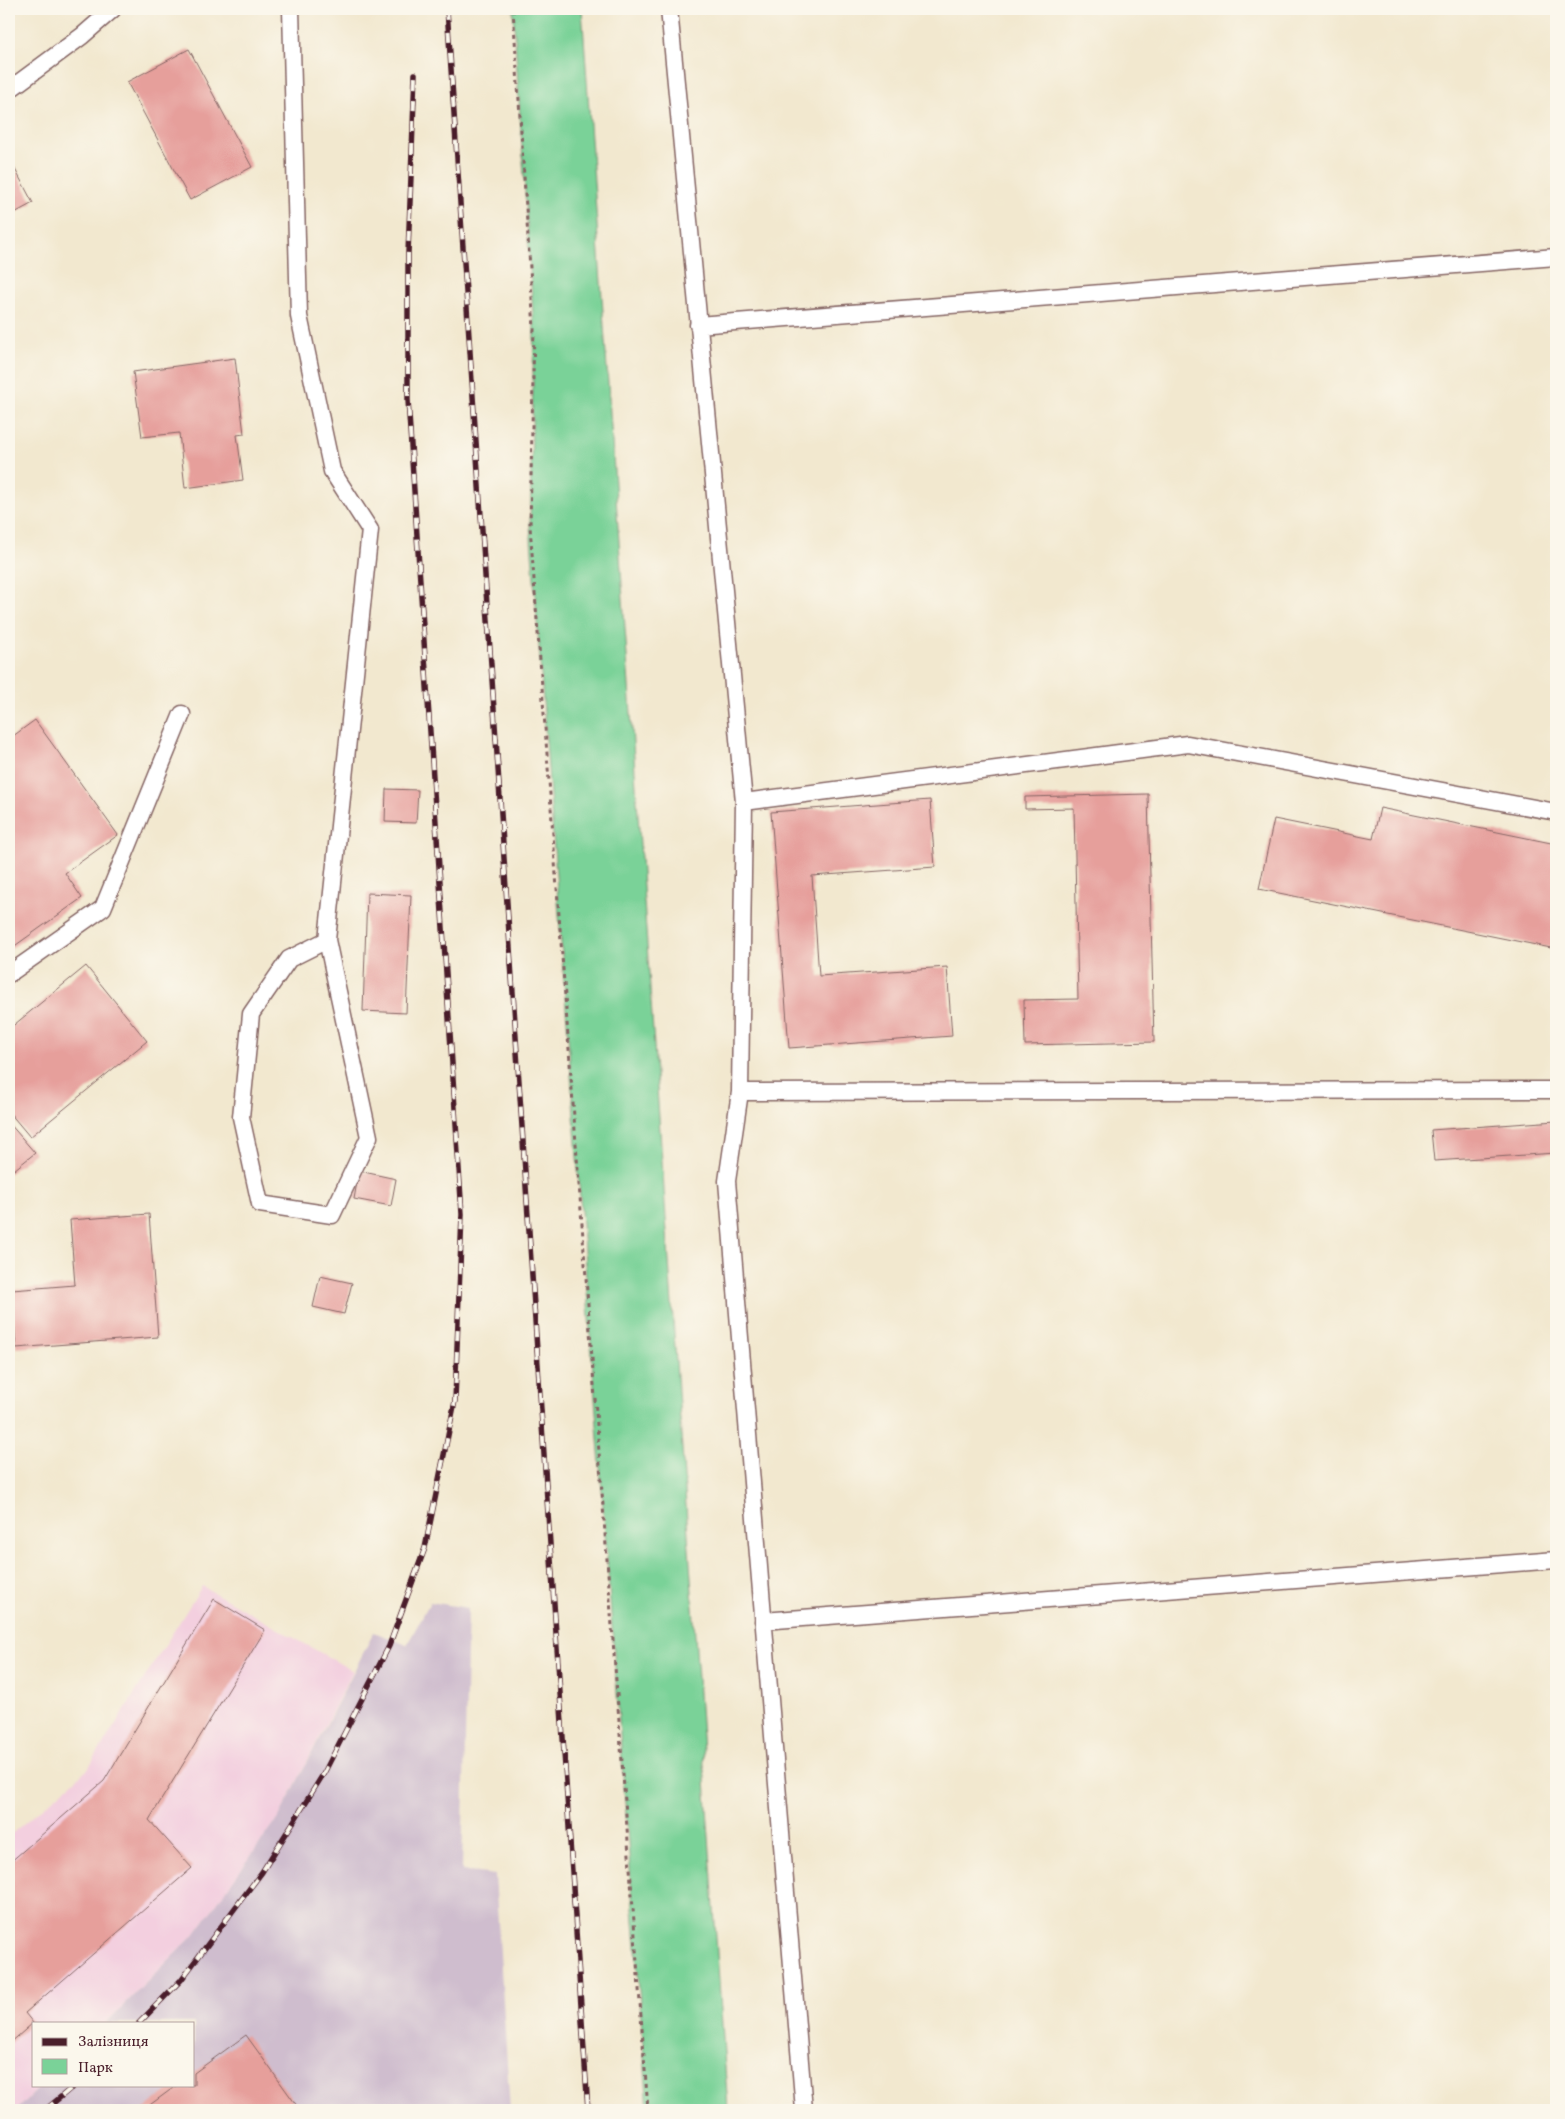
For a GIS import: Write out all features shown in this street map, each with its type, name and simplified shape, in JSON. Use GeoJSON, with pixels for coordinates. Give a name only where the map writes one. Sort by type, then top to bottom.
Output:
{"type":"FeatureCollection","features":[{"type":"Feature","properties":{"kind":"lane"},"geometry":{"type":"LineString","coordinates":[[9,90],[82,36],[113,9]]}},
{"type":"Feature","properties":{"kind":"lane"},"geometry":{"type":"LineString","coordinates":[[291,9],[299,316],[332,471],[370,530],[327,940],[368,1137],[332,1215],[260,1204],[240,1117],[251,1014],[289,959],[327,940]]}},
{"type":"Feature","properties":{"kind":"lane"},"geometry":{"type":"LineString","coordinates":[[670,9],[744,802],[740,1092],[727,1181],[804,2110]]}},
{"type":"Feature","properties":{"kind":"lane"},"geometry":{"type":"LineString","coordinates":[[698,325],[1556,257]]}},
{"type":"Feature","properties":{"kind":"lane"},"geometry":{"type":"LineString","coordinates":[[9,974],[103,908],[182,714]]}},
{"type":"Feature","properties":{"kind":"lane"},"geometry":{"type":"LineString","coordinates":[[744,802],[1188,744],[1556,812]]}},
{"type":"Feature","properties":{"kind":"lane"},"geometry":{"type":"LineString","coordinates":[[740,1092],[1556,1090]]}},
{"type":"Feature","properties":{"kind":"lane"},"geometry":{"type":"LineString","coordinates":[[764,1621],[1556,1560]]}},
{"type":"Feature","properties":{"kind":"path"},"geometry":{"type":"LineString","coordinates":[[512,9],[534,329],[530,526],[648,2110]]}},
{"type":"Feature","properties":{"kind":"shaded area"},"geometry":{"type":"Polygon","coordinates":[[[202,1586],[353,1671],[279,1817],[193,1936],[107,2022],[32,2022],[32,2086],[41,2086],[17,2110],[9,2110],[9,1836],[87,1770],[202,1586]]]}},
{"type":"Feature","properties":{"kind":"shaded area"},"geometry":{"type":"Polygon","coordinates":[[[430,1602],[468,1608],[462,1871],[495,1875],[510,2110],[17,2110],[41,2086],[195,2086],[195,2022],[107,2022],[193,1936],[279,1817],[374,1632],[407,1645],[430,1602]]]}},
{"type":"Feature","properties":{"kind":"green space"},"geometry":{"type":"Polygon","coordinates":[[[513,9],[582,9],[728,2110],[648,2110],[530,526],[534,329],[513,9]]]}},
{"type":"Feature","properties":{"kind":"building"},"geometry":{"type":"Polygon","coordinates":[[[189,49],[252,167],[190,200],[127,82],[189,49]]]}},
{"type":"Feature","properties":{"kind":"building"},"geometry":{"type":"Polygon","coordinates":[[[9,158],[33,203],[9,216],[9,158]]]}},
{"type":"Feature","properties":{"kind":"building"},"geometry":{"type":"Polygon","coordinates":[[[235,358],[244,434],[237,435],[243,480],[185,488],[179,433],[142,437],[133,372],[235,358]]]}},
{"type":"Feature","properties":{"kind":"building"},"geometry":{"type":"Polygon","coordinates":[[[35,720],[118,835],[65,873],[82,898],[9,950],[9,739],[35,720]]]}},
{"type":"Feature","properties":{"kind":"building"},"geometry":{"type":"Polygon","coordinates":[[[386,789],[418,790],[416,823],[385,822],[386,789]]]}},
{"type":"Feature","properties":{"kind":"building"},"geometry":{"type":"Polygon","coordinates":[[[1148,794],[1154,1042],[1025,1045],[1024,1000],[1078,999],[1074,808],[1025,809],[1025,797],[1148,794]]]}},
{"type":"Feature","properties":{"kind":"building"},"geometry":{"type":"Polygon","coordinates":[[[930,800],[935,867],[812,876],[819,976],[947,967],[952,1036],[789,1048],[771,812],[930,800]]]}},
{"type":"Feature","properties":{"kind":"building"},"geometry":{"type":"Polygon","coordinates":[[[1380,808],[1556,844],[1556,949],[1259,889],[1274,819],[1373,839],[1380,808]]]}},
{"type":"Feature","properties":{"kind":"building"},"geometry":{"type":"Polygon","coordinates":[[[367,893],[411,895],[406,1013],[363,1011],[367,893]]]}},
{"type":"Feature","properties":{"kind":"building"},"geometry":{"type":"Polygon","coordinates":[[[86,966],[147,1041],[30,1137],[9,1112],[9,1029],[86,966]]]}},
{"type":"Feature","properties":{"kind":"building"},"geometry":{"type":"Polygon","coordinates":[[[1556,1121],[1556,1153],[1434,1161],[1431,1130],[1556,1121]]]}},
{"type":"Feature","properties":{"kind":"building"},"geometry":{"type":"Polygon","coordinates":[[[9,1123],[35,1153],[9,1174],[9,1123]]]}},
{"type":"Feature","properties":{"kind":"building"},"geometry":{"type":"Polygon","coordinates":[[[359,1171],[396,1179],[391,1206],[354,1199],[359,1171]]]}},
{"type":"Feature","properties":{"kind":"building"},"geometry":{"type":"Polygon","coordinates":[[[149,1214],[158,1337],[16,1348],[12,1290],[75,1285],[70,1220],[149,1214]]]}},
{"type":"Feature","properties":{"kind":"building"},"geometry":{"type":"Polygon","coordinates":[[[320,1276],[352,1283],[344,1314],[313,1307],[320,1276]]]}},
{"type":"Feature","properties":{"kind":"building"},"geometry":{"type":"Polygon","coordinates":[[[214,1599],[265,1630],[149,1820],[192,1868],[25,2013],[32,2024],[9,2044],[9,1863],[104,1781],[214,1599]]]}},
{"type":"Feature","properties":{"kind":"building"},"geometry":{"type":"Polygon","coordinates":[[[246,2035],[300,2110],[143,2110],[176,2086],[195,2086],[195,2072],[246,2035]]]}},
{"type":"Feature","properties":{"kind":"railway"},"geometry":{"type":"LineString","coordinates":[[447,9],[588,2110]]}},
{"type":"Feature","properties":{"kind":"railway"},"geometry":{"type":"LineString","coordinates":[[140,2022],[181,1980],[262,1872],[324,1773],[389,1646],[425,1548],[455,1401],[462,1214],[408,400],[408,253],[415,74]]}},
{"type":"Feature","properties":{"kind":"railway"},"geometry":{"type":"LineString","coordinates":[[45,2110],[74,2086]]}}]}
